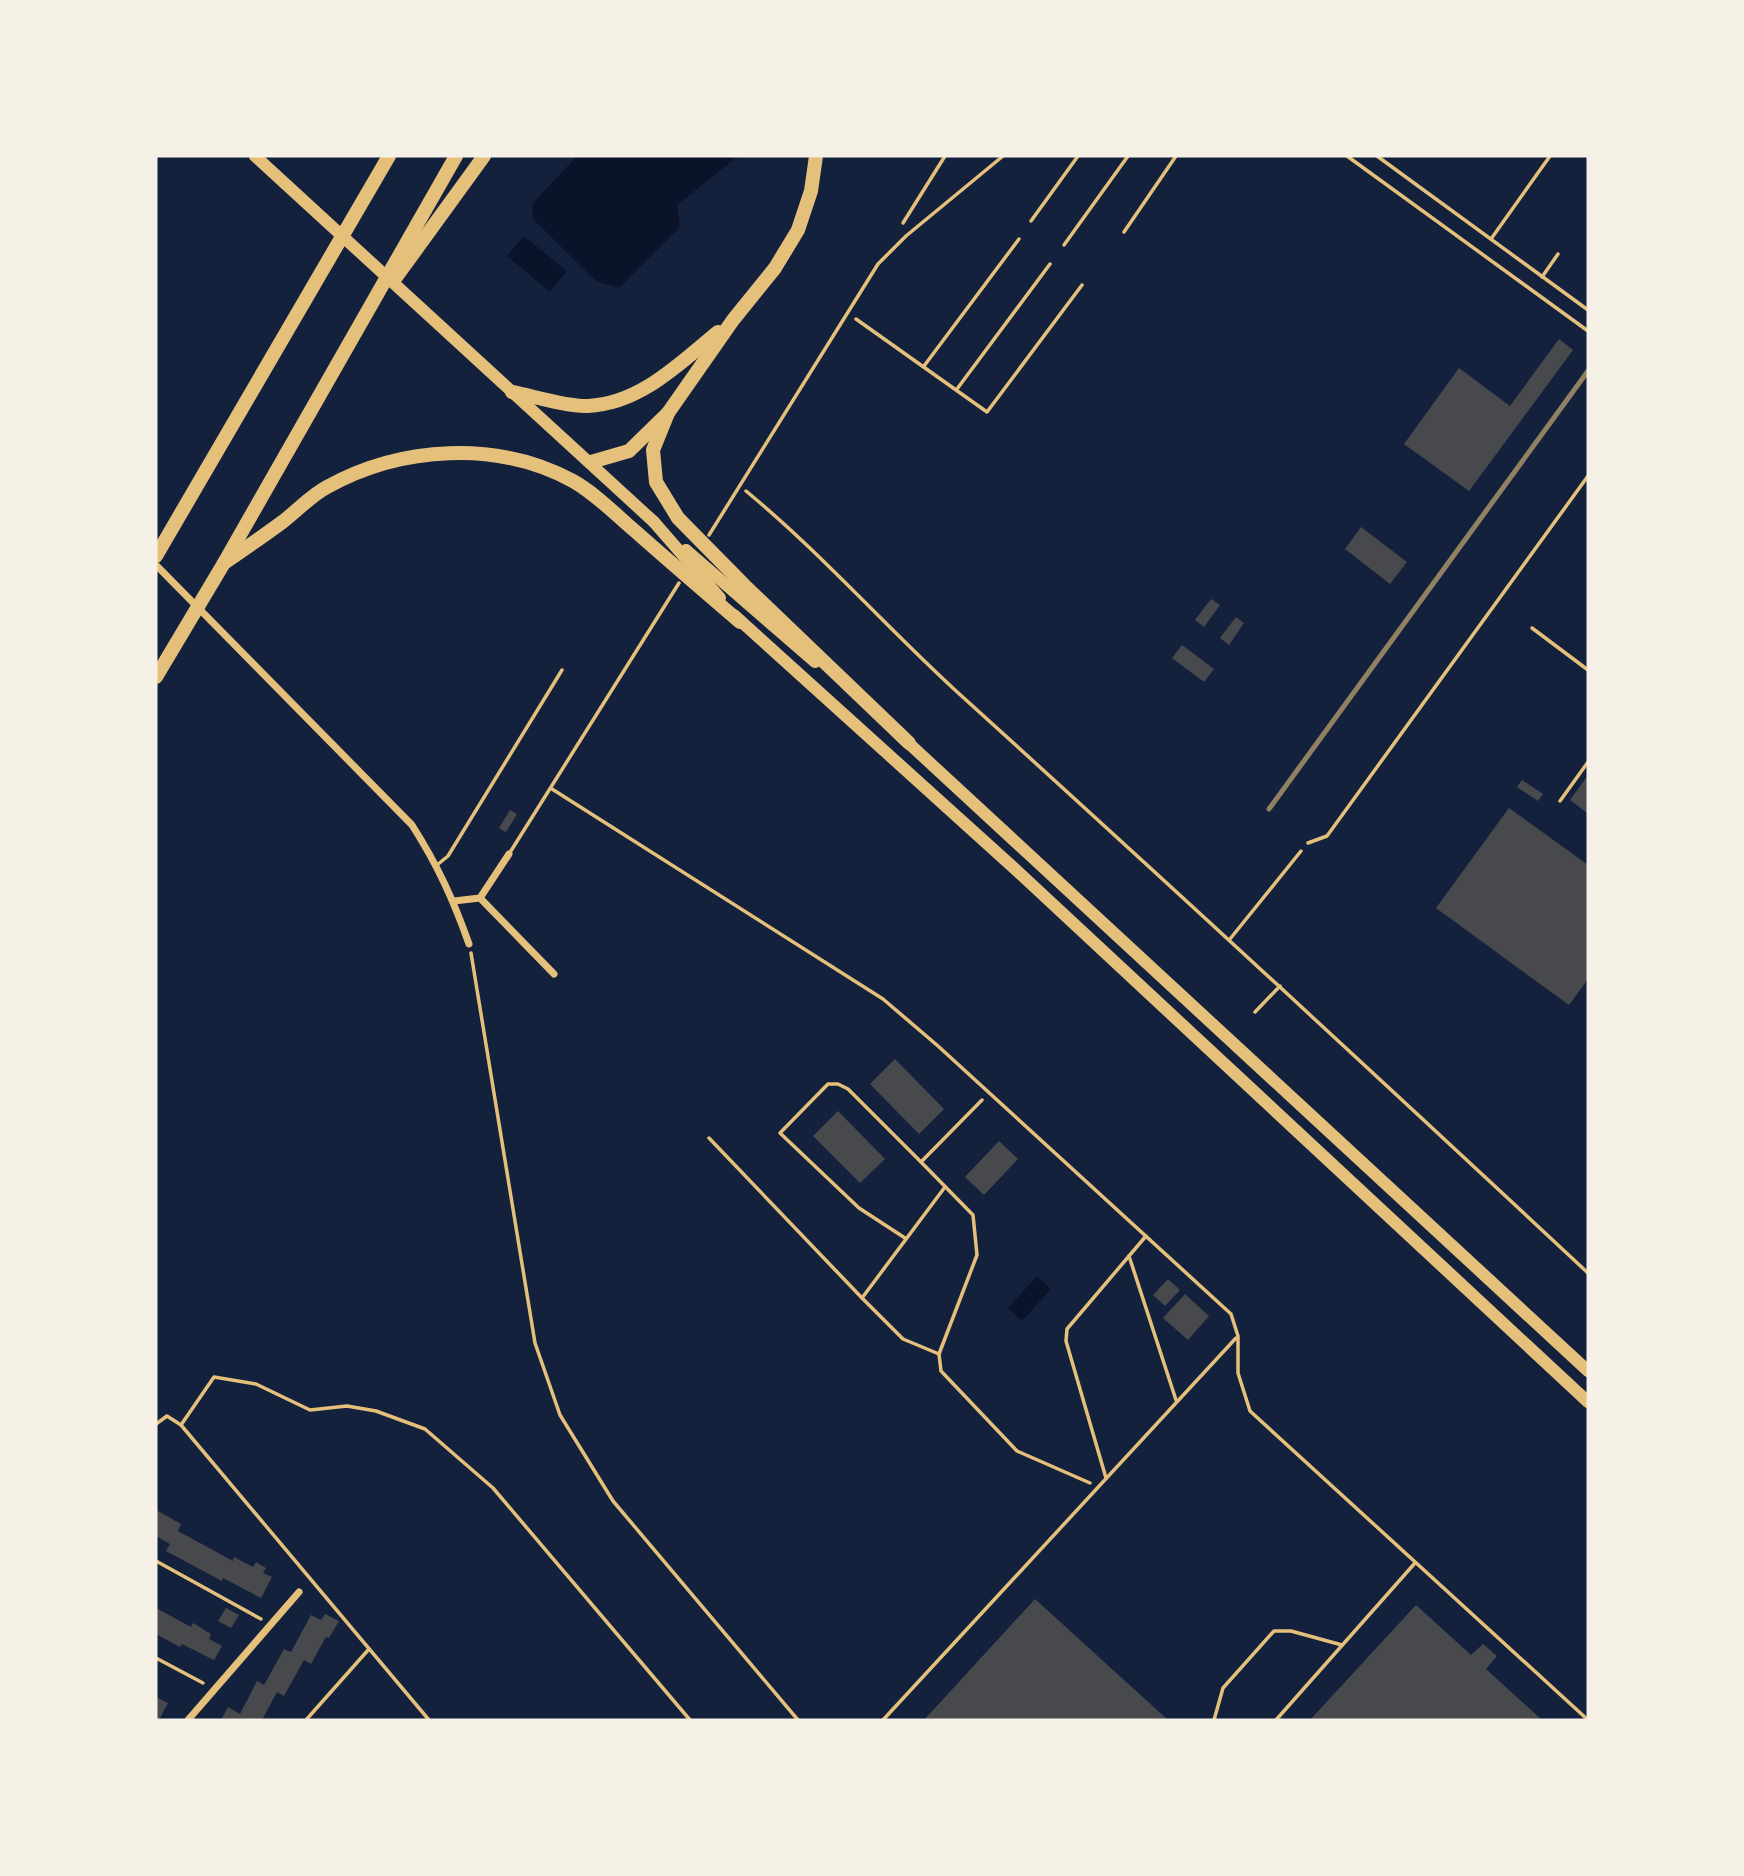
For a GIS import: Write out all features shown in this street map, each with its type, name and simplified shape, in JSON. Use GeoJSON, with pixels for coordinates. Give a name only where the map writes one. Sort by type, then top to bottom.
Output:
{"type":"FeatureCollection","features":[{"type":"Feature","properties":{"kind":"highway"},"geometry":{"type":"LineString","coordinates":[[158,552],[389,156]]}},
{"type":"Feature","properties":{"kind":"highway"},"geometry":{"type":"LineString","coordinates":[[156,677],[456,156]]}},
{"type":"Feature","properties":{"kind":"highway"},"geometry":{"type":"LineString","coordinates":[[352,338],[484,156]]}},
{"type":"Feature","properties":{"kind":"highway"},"geometry":{"type":"LineString","coordinates":[[591,462],[629,451],[668,413],[733,320],[775,268],[798,230],[811,191],[816,156]]}},
{"type":"Feature","properties":{"kind":"highway"},"geometry":{"type":"LineString","coordinates":[[512,392],[586,406],[621,400],[658,381],[733,320]]}},
{"type":"Feature","properties":{"kind":"highway"},"geometry":{"type":"LineString","coordinates":[[668,413],[653,450],[656,482],[678,517],[744,585],[909,743]]}},
{"type":"Feature","properties":{"kind":"highway"},"geometry":{"type":"LineString","coordinates":[[224,563],[283,522],[325,488],[351,475],[422,455],[456,452],[488,454],[548,470],[590,493],[740,622]]}},
{"type":"Feature","properties":{"kind":"main road"},"geometry":{"type":"LineString","coordinates":[[255,156],[654,522],[909,743],[1588,1371]]}},
{"type":"Feature","properties":{"kind":"main road"},"geometry":{"type":"LineString","coordinates":[[654,522],[740,622],[1025,878],[1588,1402]]}},
{"type":"Feature","properties":{"kind":"street"},"geometry":{"type":"LineString","coordinates":[[156,565],[412,825],[437,865],[454,901],[469,944]]}},
{"type":"Feature","properties":{"kind":"street"},"geometry":{"type":"LineString","coordinates":[[480,898],[509,854]]}},
{"type":"Feature","properties":{"kind":"street"},"geometry":{"type":"LineString","coordinates":[[454,901],[480,898]]}},
{"type":"Feature","properties":{"kind":"street"},"geometry":{"type":"LineString","coordinates":[[480,898],[554,974]]}},
{"type":"Feature","properties":{"kind":"street"},"geometry":{"type":"LineString","coordinates":[[188,1720],[299,1592]]}},
{"type":"Feature","properties":{"kind":"lane"},"geometry":{"type":"LineString","coordinates":[[709,535],[878,264],[1003,156]]}},
{"type":"Feature","properties":{"kind":"lane"},"geometry":{"type":"LineString","coordinates":[[1377,156],[1588,310]]}},
{"type":"Feature","properties":{"kind":"lane"},"geometry":{"type":"LineString","coordinates":[[1491,239],[1550,156]]}},
{"type":"Feature","properties":{"kind":"lane"},"geometry":{"type":"LineString","coordinates":[[1542,276],[1558,254]]}},
{"type":"Feature","properties":{"kind":"lane"},"geometry":{"type":"LineString","coordinates":[[1308,843],[1326,836],[1588,476]]}},
{"type":"Feature","properties":{"kind":"lane"},"geometry":{"type":"LineString","coordinates":[[509,854],[679,583]]}},
{"type":"Feature","properties":{"kind":"lane"},"geometry":{"type":"LineString","coordinates":[[437,865],[448,856],[562,670]]}},
{"type":"Feature","properties":{"kind":"lane"},"geometry":{"type":"LineString","coordinates":[[552,789],[883,999],[938,1045],[1231,1314],[1238,1336],[1238,1373],[1250,1411],[1588,1720]]}},
{"type":"Feature","properties":{"kind":"lane"},"geometry":{"type":"LineString","coordinates":[[1106,1478],[1066,1341],[1067,1329],[1146,1236]]}},
{"type":"Feature","properties":{"kind":"lane"},"geometry":{"type":"LineString","coordinates":[[1129,1256],[1177,1401]]}},
{"type":"Feature","properties":{"kind":"lane"},"geometry":{"type":"LineString","coordinates":[[883,1720],[1238,1336]]}},
{"type":"Feature","properties":{"kind":"lane"},"geometry":{"type":"LineString","coordinates":[[1276,1720],[1415,1563]]}},
{"type":"Feature","properties":{"kind":"lane"},"geometry":{"type":"LineString","coordinates":[[1214,1720],[1223,1688],[1274,1631],[1291,1631],[1343,1646]]}},
{"type":"Feature","properties":{"kind":"path"},"geometry":{"type":"LineString","coordinates":[[898,231],[945,156]]}},
{"type":"Feature","properties":{"kind":"path"},"geometry":{"type":"LineString","coordinates":[[1031,221],[1078,156]]}},
{"type":"Feature","properties":{"kind":"path"},"geometry":{"type":"LineString","coordinates":[[1064,245],[1128,156]]}},
{"type":"Feature","properties":{"kind":"path"},"geometry":{"type":"LineString","coordinates":[[1124,232],[1176,156]]}},
{"type":"Feature","properties":{"kind":"path"},"geometry":{"type":"LineString","coordinates":[[1347,156],[1588,331]]}},
{"type":"Feature","properties":{"kind":"path"},"geometry":{"type":"LineString","coordinates":[[924,366],[1018,239]]}},
{"type":"Feature","properties":{"kind":"path"},"geometry":{"type":"LineString","coordinates":[[957,389],[1050,264]]}},
{"type":"Feature","properties":{"kind":"path"},"geometry":{"type":"LineString","coordinates":[[847,313],[988,412],[1083,285]]}},
{"type":"Feature","properties":{"kind":"path"},"geometry":{"type":"LineString","coordinates":[[739,485],[813,551],[940,676],[1230,939],[1588,1273]]}},
{"type":"Feature","properties":{"kind":"path"},"geometry":{"type":"LineString","coordinates":[[1532,628],[1588,670]]}},
{"type":"Feature","properties":{"kind":"path"},"geometry":{"type":"LineString","coordinates":[[1560,801],[1588,762]]}},
{"type":"Feature","properties":{"kind":"path"},"geometry":{"type":"LineString","coordinates":[[1230,939],[1308,843]]}},
{"type":"Feature","properties":{"kind":"path"},"geometry":{"type":"LineString","coordinates":[[469,944],[535,1343],[560,1415],[613,1501],[797,1720]]}},
{"type":"Feature","properties":{"kind":"path"},"geometry":{"type":"LineString","coordinates":[[1255,1012],[1280,986]]}},
{"type":"Feature","properties":{"kind":"path"},"geometry":{"type":"LineString","coordinates":[[905,1238],[859,1208],[780,1133],[828,1084],[838,1084],[848,1089],[973,1215],[977,1255],[939,1354],[941,1371],[1017,1451],[1098,1487]]}},
{"type":"Feature","properties":{"kind":"path"},"geometry":{"type":"LineString","coordinates":[[921,1162],[988,1093]]}},
{"type":"Feature","properties":{"kind":"path"},"geometry":{"type":"LineString","coordinates":[[709,1138],[903,1339],[939,1354]]}},
{"type":"Feature","properties":{"kind":"path"},"geometry":{"type":"LineString","coordinates":[[862,1298],[945,1187]]}},
{"type":"Feature","properties":{"kind":"path"},"geometry":{"type":"LineString","coordinates":[[181,1425],[214,1377],[256,1384],[310,1410],[347,1406],[376,1411],[425,1429],[493,1488],[690,1720]]}},
{"type":"Feature","properties":{"kind":"path"},"geometry":{"type":"LineString","coordinates":[[156,1424],[167,1416],[181,1425],[429,1720]]}},
{"type":"Feature","properties":{"kind":"path"},"geometry":{"type":"LineString","coordinates":[[156,1561],[271,1624]]}},
{"type":"Feature","properties":{"kind":"path"},"geometry":{"type":"LineString","coordinates":[[306,1720],[369,1649]]}},
{"type":"Feature","properties":{"kind":"path"},"geometry":{"type":"LineString","coordinates":[[156,1658],[214,1690]]}},
{"type":"Feature","properties":{"kind":"water"},"geometry":{"type":"Polygon","coordinates":[[[577,156],[738,156],[677,205],[680,227],[619,288],[596,281],[533,219],[532,204],[577,156]]]}},
{"type":"Feature","properties":{"kind":"water"},"geometry":{"type":"Polygon","coordinates":[[[524,236],[567,271],[550,292],[507,256],[524,236]]]}},
{"type":"Feature","properties":{"kind":"water"},"geometry":{"type":"Polygon","coordinates":[[[1037,1276],[1051,1289],[1022,1321],[1008,1308],[1037,1276]]]}},
{"type":"Feature","properties":{"kind":"building"},"geometry":{"type":"Polygon","coordinates":[[[1559,339],[1573,350],[1469,491],[1404,444],[1459,368],[1510,406],[1559,339]]]}},
{"type":"Feature","properties":{"kind":"building"},"geometry":{"type":"Polygon","coordinates":[[[1361,527],[1407,562],[1390,584],[1345,549],[1361,527]]]}},
{"type":"Feature","properties":{"kind":"building"},"geometry":{"type":"Polygon","coordinates":[[[1211,599],[1220,605],[1204,627],[1195,620],[1211,599]]]}},
{"type":"Feature","properties":{"kind":"building"},"geometry":{"type":"Polygon","coordinates":[[[1236,617],[1244,623],[1229,645],[1220,638],[1236,617]]]}},
{"type":"Feature","properties":{"kind":"building"},"geometry":{"type":"Polygon","coordinates":[[[1182,645],[1214,669],[1204,682],[1172,658],[1182,645]]]}},
{"type":"Feature","properties":{"kind":"building"},"geometry":{"type":"Polygon","coordinates":[[[1588,775],[1588,811],[1587,813],[1570,800],[1588,775]]]}},
{"type":"Feature","properties":{"kind":"building"},"geometry":{"type":"Polygon","coordinates":[[[1522,780],[1543,794],[1538,801],[1517,787],[1522,780]]]}},
{"type":"Feature","properties":{"kind":"building"},"geometry":{"type":"Polygon","coordinates":[[[1509,808],[1588,865],[1588,979],[1569,1005],[1436,908],[1509,808]]]}},
{"type":"Feature","properties":{"kind":"building"},"geometry":{"type":"Polygon","coordinates":[[[510,810],[517,814],[506,832],[499,828],[510,810]]]}},
{"type":"Feature","properties":{"kind":"building"},"geometry":{"type":"Polygon","coordinates":[[[895,1059],[944,1109],[919,1134],[870,1084],[895,1059]]]}},
{"type":"Feature","properties":{"kind":"building"},"geometry":{"type":"Polygon","coordinates":[[[838,1111],[885,1159],[860,1183],[813,1136],[838,1111]]]}},
{"type":"Feature","properties":{"kind":"building"},"geometry":{"type":"Polygon","coordinates":[[[999,1141],[1018,1159],[984,1195],[965,1177],[999,1141]]]}},
{"type":"Feature","properties":{"kind":"building"},"geometry":{"type":"Polygon","coordinates":[[[1168,1279],[1180,1290],[1165,1306],[1153,1295],[1168,1279]]]}},
{"type":"Feature","properties":{"kind":"building"},"geometry":{"type":"Polygon","coordinates":[[[1185,1294],[1209,1316],[1188,1340],[1163,1318],[1185,1294]]]}},
{"type":"Feature","properties":{"kind":"building"},"geometry":{"type":"Polygon","coordinates":[[[156,1510],[181,1524],[178,1531],[233,1561],[234,1557],[253,1567],[256,1562],[266,1568],[263,1573],[272,1577],[261,1598],[166,1551],[170,1544],[156,1536],[156,1510]]]}},
{"type":"Feature","properties":{"kind":"building"},"geometry":{"type":"Polygon","coordinates":[[[1035,1599],[1168,1720],[924,1720],[1035,1599]]]}},
{"type":"Feature","properties":{"kind":"building"},"geometry":{"type":"Polygon","coordinates":[[[1416,1605],[1471,1655],[1483,1644],[1497,1656],[1486,1669],[1542,1720],[1310,1720],[1416,1605]]]}},
{"type":"Feature","properties":{"kind":"building"},"geometry":{"type":"Polygon","coordinates":[[[156,1608],[191,1627],[193,1623],[211,1634],[209,1639],[222,1646],[214,1660],[156,1634],[156,1608]]]}},
{"type":"Feature","properties":{"kind":"building"},"geometry":{"type":"Polygon","coordinates":[[[226,1608],[239,1615],[231,1628],[218,1621],[226,1608]]]}},
{"type":"Feature","properties":{"kind":"building"},"geometry":{"type":"Polygon","coordinates":[[[325,1614],[339,1621],[329,1638],[326,1637],[311,1664],[304,1660],[284,1696],[277,1692],[262,1720],[221,1720],[228,1707],[240,1714],[257,1681],[264,1685],[284,1649],[291,1652],[311,1615],[321,1620],[325,1614]]]}},
{"type":"Feature","properties":{"kind":"building"},"geometry":{"type":"Polygon","coordinates":[[[156,1697],[168,1703],[159,1720],[156,1720],[156,1697]]]}},
{"type":"Feature","properties":{"kind":"railway"},"geometry":{"type":"LineString","coordinates":[[1269,809],[1588,371]]}}]}
